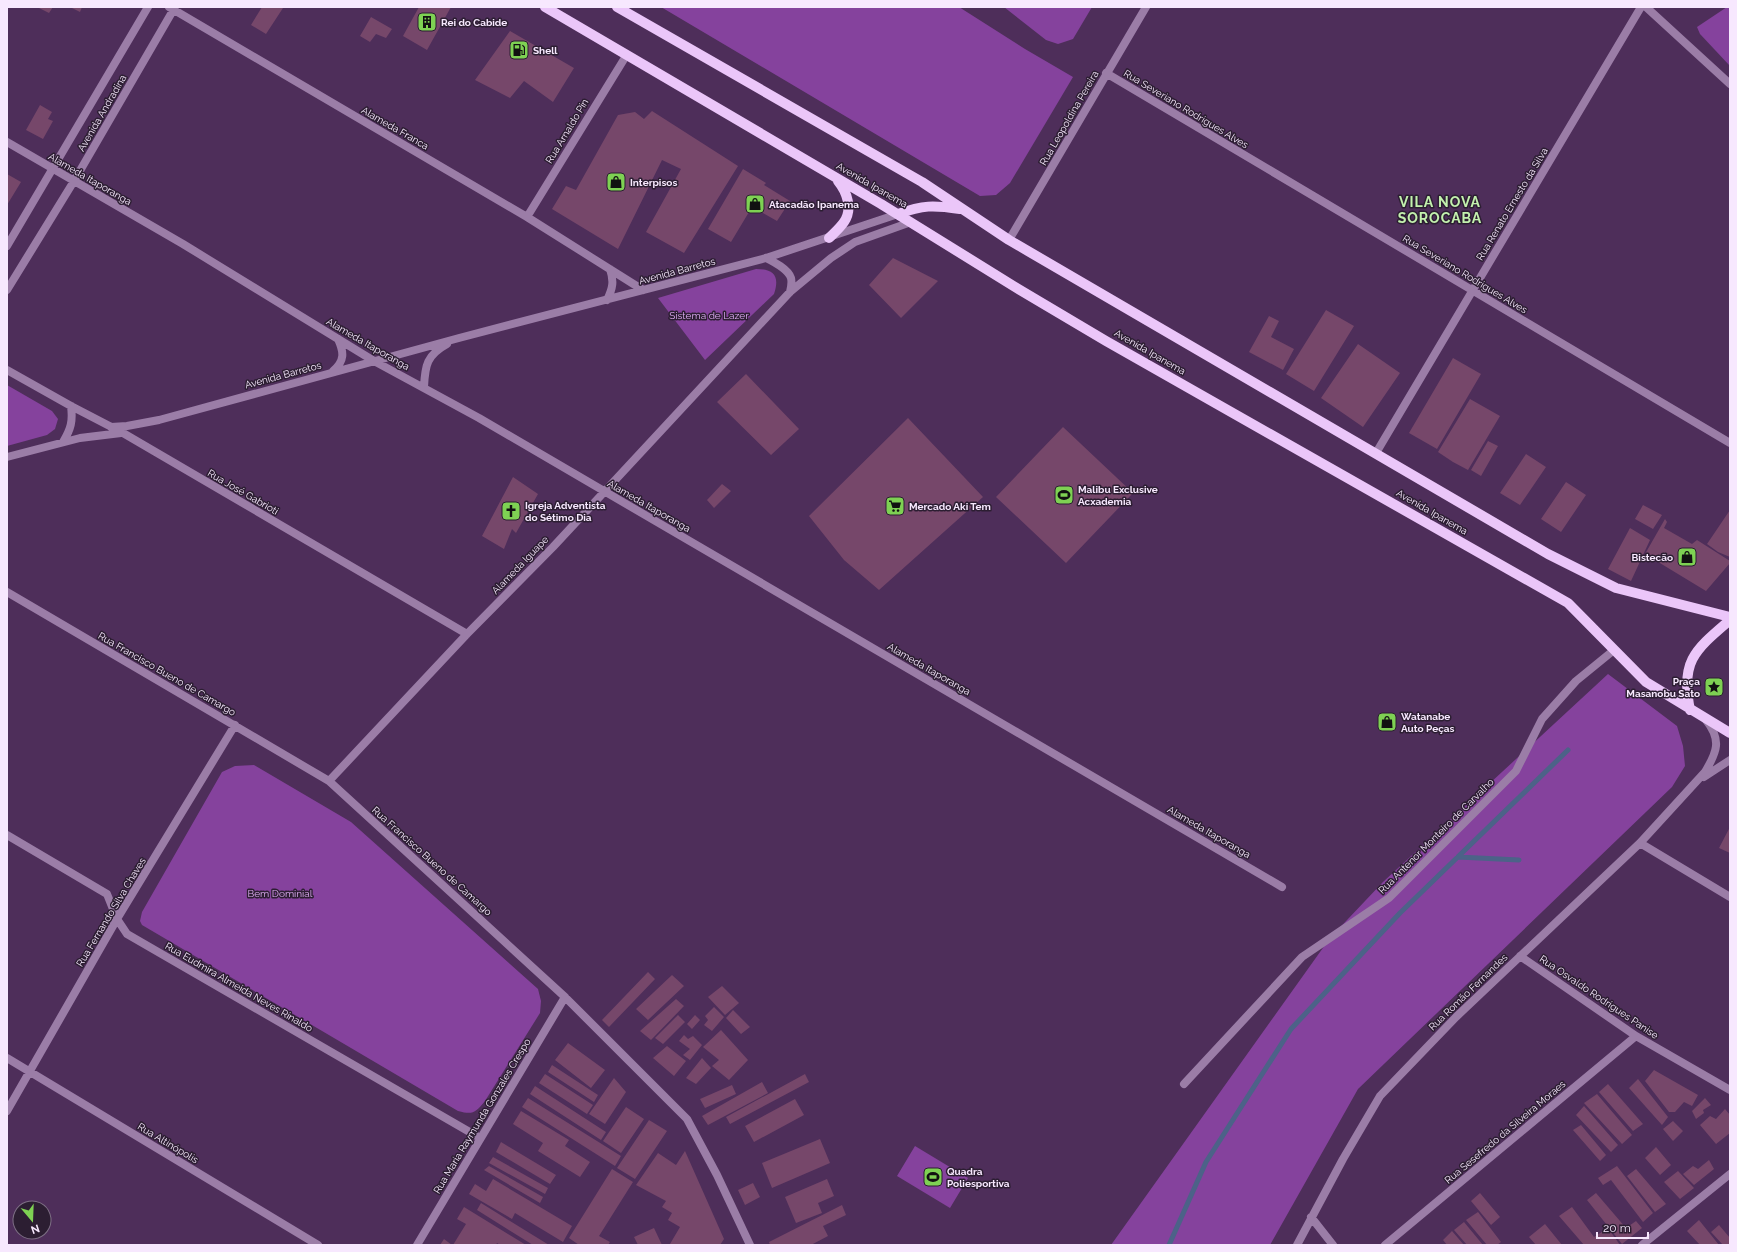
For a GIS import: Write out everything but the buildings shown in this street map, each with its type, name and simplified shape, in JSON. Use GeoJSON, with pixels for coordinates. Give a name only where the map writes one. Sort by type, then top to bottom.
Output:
{"type":"FeatureCollection","features":[{"type":"Feature","properties":{"kind":"main road","name":"Avenida Ipanema"},"geometry":{"type":"LineString","coordinates":[[545,7],[626,56],[898,214],[1020,290],[1106,341],[1568,603],[1646,682],[1730,733]]}},
{"type":"Feature","properties":{"kind":"main road"},"geometry":{"type":"LineString","coordinates":[[617,7],[922,182],[1009,240],[1376,452],[1548,554],[1616,588],[1730,618]]}},
{"type":"Feature","properties":{"kind":"main road"},"geometry":{"type":"LineString","coordinates":[[829,238],[844,223],[848,211],[848,200],[845,189],[836,178]]}},
{"type":"Feature","properties":{"kind":"main road"},"geometry":{"type":"LineString","coordinates":[[898,214],[919,207],[937,205],[964,209]]}},
{"type":"Feature","properties":{"kind":"main road"},"geometry":{"type":"LineString","coordinates":[[1690,710],[1686,690],[1690,664],[1701,645],[1730,618]]}},
{"type":"Feature","properties":{"kind":"street","name":"Avenida Andradina"},"geometry":{"type":"LineString","coordinates":[[7,246],[148,7]]}},
{"type":"Feature","properties":{"kind":"street","name":"Rua Leopoldina Pereira"},"geometry":{"type":"LineString","coordinates":[[1009,240],[1146,7]]}},
{"type":"Feature","properties":{"kind":"street","name":"Rua Renato Ernesto da Silva"},"geometry":{"type":"LineString","coordinates":[[1376,452],[1641,7]]}},
{"type":"Feature","properties":{"kind":"street"},"geometry":{"type":"LineString","coordinates":[[1646,7],[1730,84]]}},
{"type":"Feature","properties":{"kind":"street","name":"Avenida Andradina"},"geometry":{"type":"LineString","coordinates":[[7,290],[74,181],[173,8]]}},
{"type":"Feature","properties":{"kind":"street","name":"Alameda Franca"},"geometry":{"type":"LineString","coordinates":[[173,8],[527,216],[643,290]]}},
{"type":"Feature","properties":{"kind":"street","name":"Rua Arnaldo Pin"},"geometry":{"type":"LineString","coordinates":[[527,216],[626,56]]}},
{"type":"Feature","properties":{"kind":"street","name":"Rua Severiano Rodrigues Alves"},"geometry":{"type":"LineString","coordinates":[[1106,73],[1730,443]]}},
{"type":"Feature","properties":{"kind":"street","name":"Alameda Itaporanga"},"geometry":{"type":"LineString","coordinates":[[7,142],[183,244],[374,361],[479,418],[1282,887]]}},
{"type":"Feature","properties":{"kind":"street","name":"Avenida Barretos"},"geometry":{"type":"LineString","coordinates":[[111,427],[127,426],[158,420],[458,338],[766,258],[898,214]]}},
{"type":"Feature","properties":{"kind":"street","name":"Alameda Iguape"},"geometry":{"type":"LineString","coordinates":[[329,781],[790,292],[831,258],[855,242],[911,222]]}},
{"type":"Feature","properties":{"kind":"street"},"geometry":{"type":"LineString","coordinates":[[766,258],[788,273],[792,280],[790,292]]}},
{"type":"Feature","properties":{"kind":"street"},"geometry":{"type":"LineString","coordinates":[[607,300],[613,286],[614,279],[610,269]]}},
{"type":"Feature","properties":{"kind":"street"},"geometry":{"type":"LineString","coordinates":[[331,372],[339,366],[342,358],[343,350],[337,338]]}},
{"type":"Feature","properties":{"kind":"street","name":"Avenida Barretos"},"geometry":{"type":"LineString","coordinates":[[424,387],[428,360],[439,349],[458,338]]}},
{"type":"Feature","properties":{"kind":"street","name":"Rua José Gabrioti"},"geometry":{"type":"LineString","coordinates":[[7,370],[70,406],[123,433],[467,634]]}},
{"type":"Feature","properties":{"kind":"street"},"geometry":{"type":"LineString","coordinates":[[63,442],[70,431],[72,422],[70,406]]}},
{"type":"Feature","properties":{"kind":"street"},"geometry":{"type":"LineString","coordinates":[[7,456],[63,442],[99,435],[123,433]]}},
{"type":"Feature","properties":{"kind":"street","name":"Rua Francisco Bueno de Camargo"},"geometry":{"type":"LineString","coordinates":[[7,592],[329,781],[565,997],[688,1119],[717,1175],[750,1245]]}},
{"type":"Feature","properties":{"kind":"street","name":"Rua Antenor Monteiro de Carvalho"},"geometry":{"type":"LineString","coordinates":[[1184,1084],[1302,957],[1389,898],[1516,772],[1542,719],[1576,681],[1614,650]]}},
{"type":"Feature","properties":{"kind":"street","name":"Rua Romão Fernandes"},"geometry":{"type":"LineString","coordinates":[[1297,1245],[1343,1159],[1380,1096],[1456,1017],[1640,843],[1694,785],[1713,759],[1717,748],[1713,729],[1704,718]]}},
{"type":"Feature","properties":{"kind":"street","name":"Rua Fernando Silva Chaves"},"geometry":{"type":"LineString","coordinates":[[7,1111],[117,919],[235,725]]}},
{"type":"Feature","properties":{"kind":"street","name":"Rua Romão Fernandes"},"geometry":{"type":"LineString","coordinates":[[1694,785],[1730,760]]}},
{"type":"Feature","properties":{"kind":"street","name":"Rua Eudmira Almeida Neves Rinaldo"},"geometry":{"type":"LineString","coordinates":[[7,835],[106,894],[117,919],[127,934],[480,1138]]}},
{"type":"Feature","properties":{"kind":"street"},"geometry":{"type":"LineString","coordinates":[[1640,843],[1730,897]]}},
{"type":"Feature","properties":{"kind":"street","name":"Rua Osvaldo Rodrigues Panise"},"geometry":{"type":"LineString","coordinates":[[1520,956],[1636,1036],[1730,1090]]}},
{"type":"Feature","properties":{"kind":"street","name":"Rua Maria Raymunda Gonzales Crespo"},"geometry":{"type":"LineString","coordinates":[[417,1245],[565,997]]}},
{"type":"Feature","properties":{"kind":"street","name":"Rua Sesefredo da Silveira Moraes"},"geometry":{"type":"LineString","coordinates":[[1385,1244],[1636,1036]]}},
{"type":"Feature","properties":{"kind":"street","name":"Rua Altinópolis"},"geometry":{"type":"LineString","coordinates":[[7,1058],[318,1245]]}},
{"type":"Feature","properties":{"kind":"street"},"geometry":{"type":"LineString","coordinates":[[1642,1245],[1730,1174]]}},
{"type":"Feature","properties":{"kind":"street"},"geometry":{"type":"LineString","coordinates":[[1311,1217],[1323,1235],[1333,1245]]}},
{"type":"Feature","properties":{"kind":"green space"},"geometry":{"type":"Polygon","coordinates":[[[661,7],[959,7],[1025,49],[1073,77],[1010,183],[996,195],[980,196],[661,7]]]}},
{"type":"Feature","properties":{"kind":"green space"},"geometry":{"type":"Polygon","coordinates":[[[1004,7],[1092,7],[1073,39],[1058,44],[1046,40],[1004,7]]]}},
{"type":"Feature","properties":{"kind":"green space"},"geometry":{"type":"Polygon","coordinates":[[[1727,7],[1730,7],[1730,66],[1700,34],[1697,27],[1727,7]]]}},
{"type":"Feature","properties":{"kind":"green space","name":"Sistema de Lazer"},"geometry":{"type":"Polygon","coordinates":[[[756,269],[767,270],[774,275],[776,278],[776,288],[774,294],[705,360],[658,298],[756,269]]]}},
{"type":"Feature","properties":{"kind":"green space"},"geometry":{"type":"Polygon","coordinates":[[[7,385],[52,411],[58,419],[55,429],[47,435],[7,446],[7,385]]]}},
{"type":"Feature","properties":{"kind":"green space"},"geometry":{"type":"Polygon","coordinates":[[[1608,674],[1677,726],[1683,746],[1685,766],[1672,787],[1358,1089],[1270,1245],[1111,1245],[1330,938],[1383,882],[1608,674]]]}},
{"type":"Feature","properties":{"kind":"green space","name":"Bem Dominial"},"geometry":{"type":"Polygon","coordinates":[[[254,765],[351,822],[538,989],[541,1001],[540,1013],[485,1101],[473,1112],[467,1113],[458,1111],[142,925],[140,921],[142,912],[222,772],[235,766],[254,765]]]}},
{"type":"Feature","properties":{"kind":"green space","name":"Quadra Poliesportiva"},"geometry":{"type":"Polygon","coordinates":[[[915,1146],[968,1178],[950,1208],[897,1176],[915,1146]]]}},
{"type":"Feature","properties":{"kind":"waterway"},"geometry":{"type":"LineString","coordinates":[[1169,1245],[1206,1162],[1291,1029],[1400,913],[1568,750]]}},
{"type":"Feature","properties":{"kind":"waterway"},"geometry":{"type":"LineString","coordinates":[[1458,857],[1519,860]]}},
{"type":"Feature","properties":{"kind":"place","name":"Rei do Cabide"},"geometry":{"type":"Point","coordinates":[427,22]}},
{"type":"Feature","properties":{"kind":"place","name":"Shell"},"geometry":{"type":"Point","coordinates":[519,50]}},
{"type":"Feature","properties":{"kind":"place","name":"Interpisos"},"geometry":{"type":"Point","coordinates":[616,182]}},
{"type":"Feature","properties":{"kind":"place","name":"Atacadão Ipanema"},"geometry":{"type":"Point","coordinates":[755,204]}},
{"type":"Feature","properties":{"kind":"place","name":"Malibu Exclusive Acxademia"},"geometry":{"type":"Point","coordinates":[1064,495]}},
{"type":"Feature","properties":{"kind":"place","name":"Mercado Aki Tem"},"geometry":{"type":"Point","coordinates":[895,506]}},
{"type":"Feature","properties":{"kind":"place","name":"Igreja Adventista do Sétimo Dia"},"geometry":{"type":"Point","coordinates":[511,511]}},
{"type":"Feature","properties":{"kind":"place","name":"Bistecão"},"geometry":{"type":"Point","coordinates":[1687,557]}},
{"type":"Feature","properties":{"kind":"place","name":"Praça Masanobu Sato"},"geometry":{"type":"Point","coordinates":[1714,687]}},
{"type":"Feature","properties":{"kind":"place","name":"Watanabe Auto Peças"},"geometry":{"type":"Point","coordinates":[1387,722]}},
{"type":"Feature","properties":{"kind":"place","name":"Quadra Poliesportiva"},"geometry":{"type":"Point","coordinates":[933,1177]}},
{"type":"Feature","properties":{"kind":"district","name":"VILA NOVA SOROCABA"},"geometry":{"type":"Point","coordinates":[1440,210]}}]}
